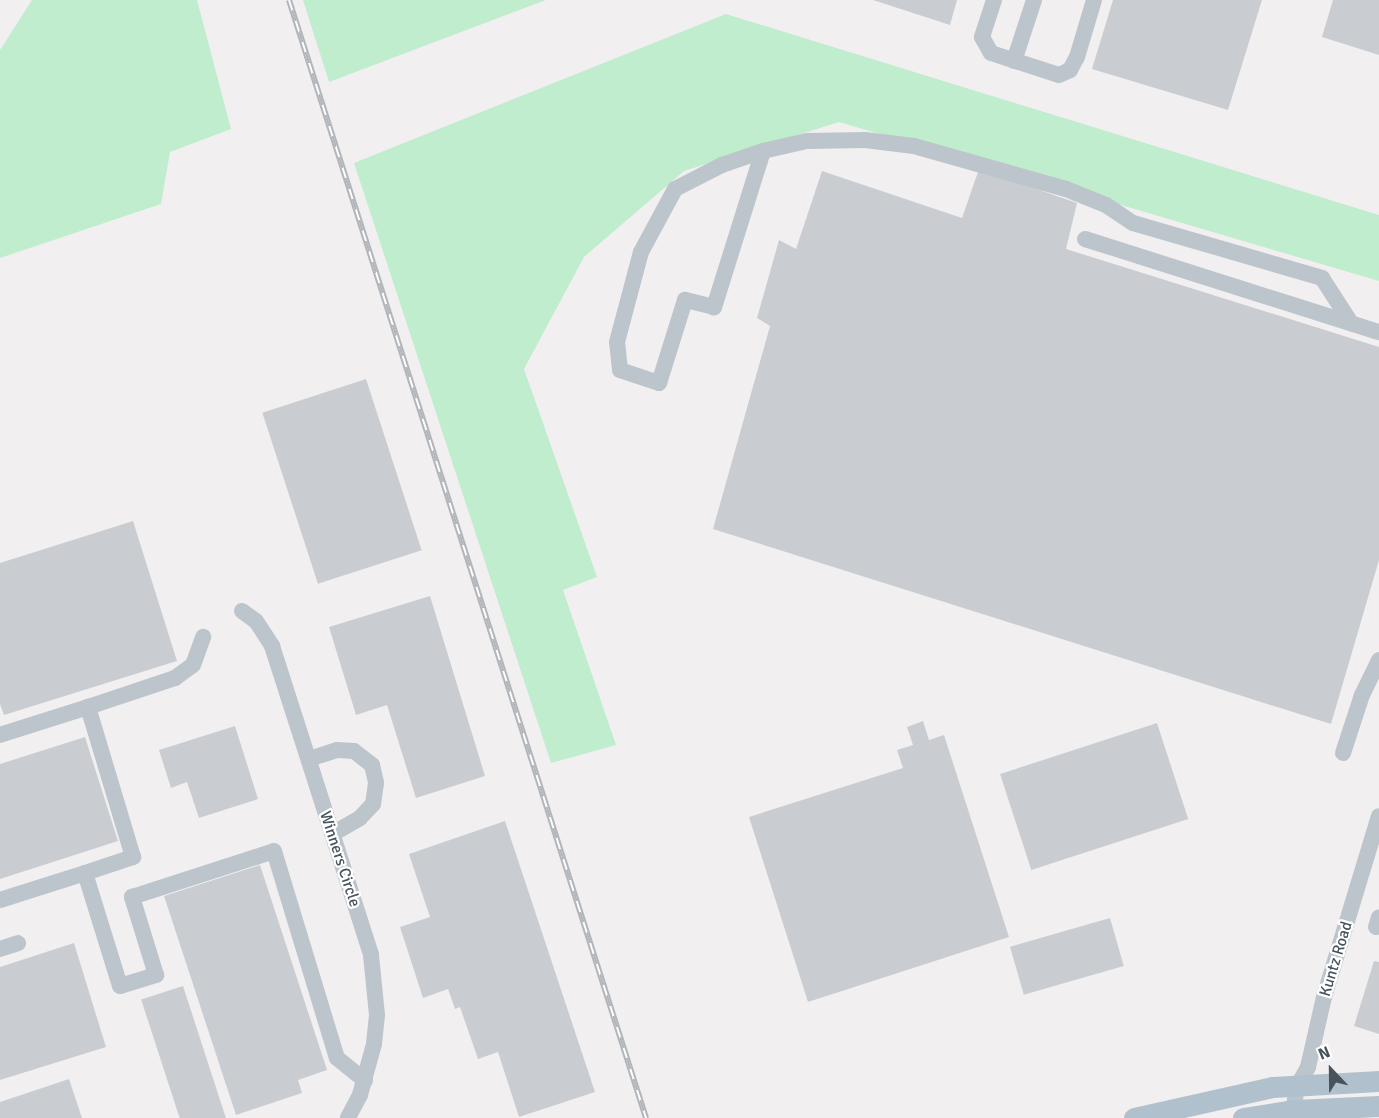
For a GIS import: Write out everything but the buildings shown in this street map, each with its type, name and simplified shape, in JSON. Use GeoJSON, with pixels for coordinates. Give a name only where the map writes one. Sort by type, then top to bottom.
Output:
{"type":"FeatureCollection","features":[{"type":"Feature","properties":{"kind":"main road"},"geometry":{"type":"LineString","coordinates":[[1243,1118],[1379,1081]]}},
{"type":"Feature","properties":{"kind":"main road"},"geometry":{"type":"LineString","coordinates":[[1134,1118],[1214,1098],[1273,1087],[1295,1104],[1379,1106]]}},
{"type":"Feature","properties":{"kind":"street"},"geometry":{"type":"LineString","coordinates":[[994,0],[982,37],[991,53],[1059,75],[1070,70],[1094,0]]}},
{"type":"Feature","properties":{"kind":"street"},"geometry":{"type":"LineString","coordinates":[[1014,61],[1034,0]]}},
{"type":"Feature","properties":{"kind":"street"},"geometry":{"type":"LineString","coordinates":[[763,150],[714,307],[685,300],[658,383],[620,370],[617,342],[641,252],[675,189],[722,165],[763,150],[807,141],[865,140],[914,146],[1066,189],[1106,205],[1133,223],[1322,278],[1351,323]]}},
{"type":"Feature","properties":{"kind":"street"},"geometry":{"type":"LineString","coordinates":[[1085,239],[1379,332]]}},
{"type":"Feature","properties":{"kind":"street","name":"Winners Circle"},"geometry":{"type":"LineString","coordinates":[[242,611],[256,621],[273,646],[371,955],[376,984],[374,1044],[365,1082],[348,1118]]}},
{"type":"Feature","properties":{"kind":"street"},"geometry":{"type":"LineString","coordinates":[[0,735],[175,678],[193,665],[203,637]]}},
{"type":"Feature","properties":{"kind":"street"},"geometry":{"type":"LineString","coordinates":[[1343,753],[1362,695],[1379,660]]}},
{"type":"Feature","properties":{"kind":"street"},"geometry":{"type":"LineString","coordinates":[[0,900],[133,857],[88,707]]}},
{"type":"Feature","properties":{"kind":"street"},"geometry":{"type":"LineString","coordinates":[[309,759],[337,750],[354,751],[372,765],[376,783],[372,804],[360,818],[332,834]]}},
{"type":"Feature","properties":{"kind":"street","name":"Kuntz Road"},"geometry":{"type":"LineString","coordinates":[[1295,1104],[1308,1067],[1324,997],[1379,816]]}},
{"type":"Feature","properties":{"kind":"street"},"geometry":{"type":"LineString","coordinates":[[85,873],[120,986],[156,975],[132,897],[274,851],[337,1058],[365,1082]]}},
{"type":"Feature","properties":{"kind":"street"},"geometry":{"type":"LineString","coordinates":[[0,949],[18,943]]}},
{"type":"Feature","properties":{"kind":"green space"},"geometry":{"type":"Polygon","coordinates":[[[32,0],[197,0],[231,129],[170,152],[161,204],[0,258],[0,50],[32,0]]]}},
{"type":"Feature","properties":{"kind":"green space"},"geometry":{"type":"Polygon","coordinates":[[[303,0],[546,0],[329,82],[303,0]]]}},
{"type":"Feature","properties":{"kind":"green space"},"geometry":{"type":"Polygon","coordinates":[[[726,14],[1379,215],[1379,281],[839,122],[684,171],[584,257],[524,369],[597,577],[563,590],[616,745],[551,763],[354,163],[726,14]]]}},
{"type":"Feature","properties":{"kind":"railway"},"geometry":{"type":"LineString","coordinates":[[289,0],[646,1118]]}}]}
